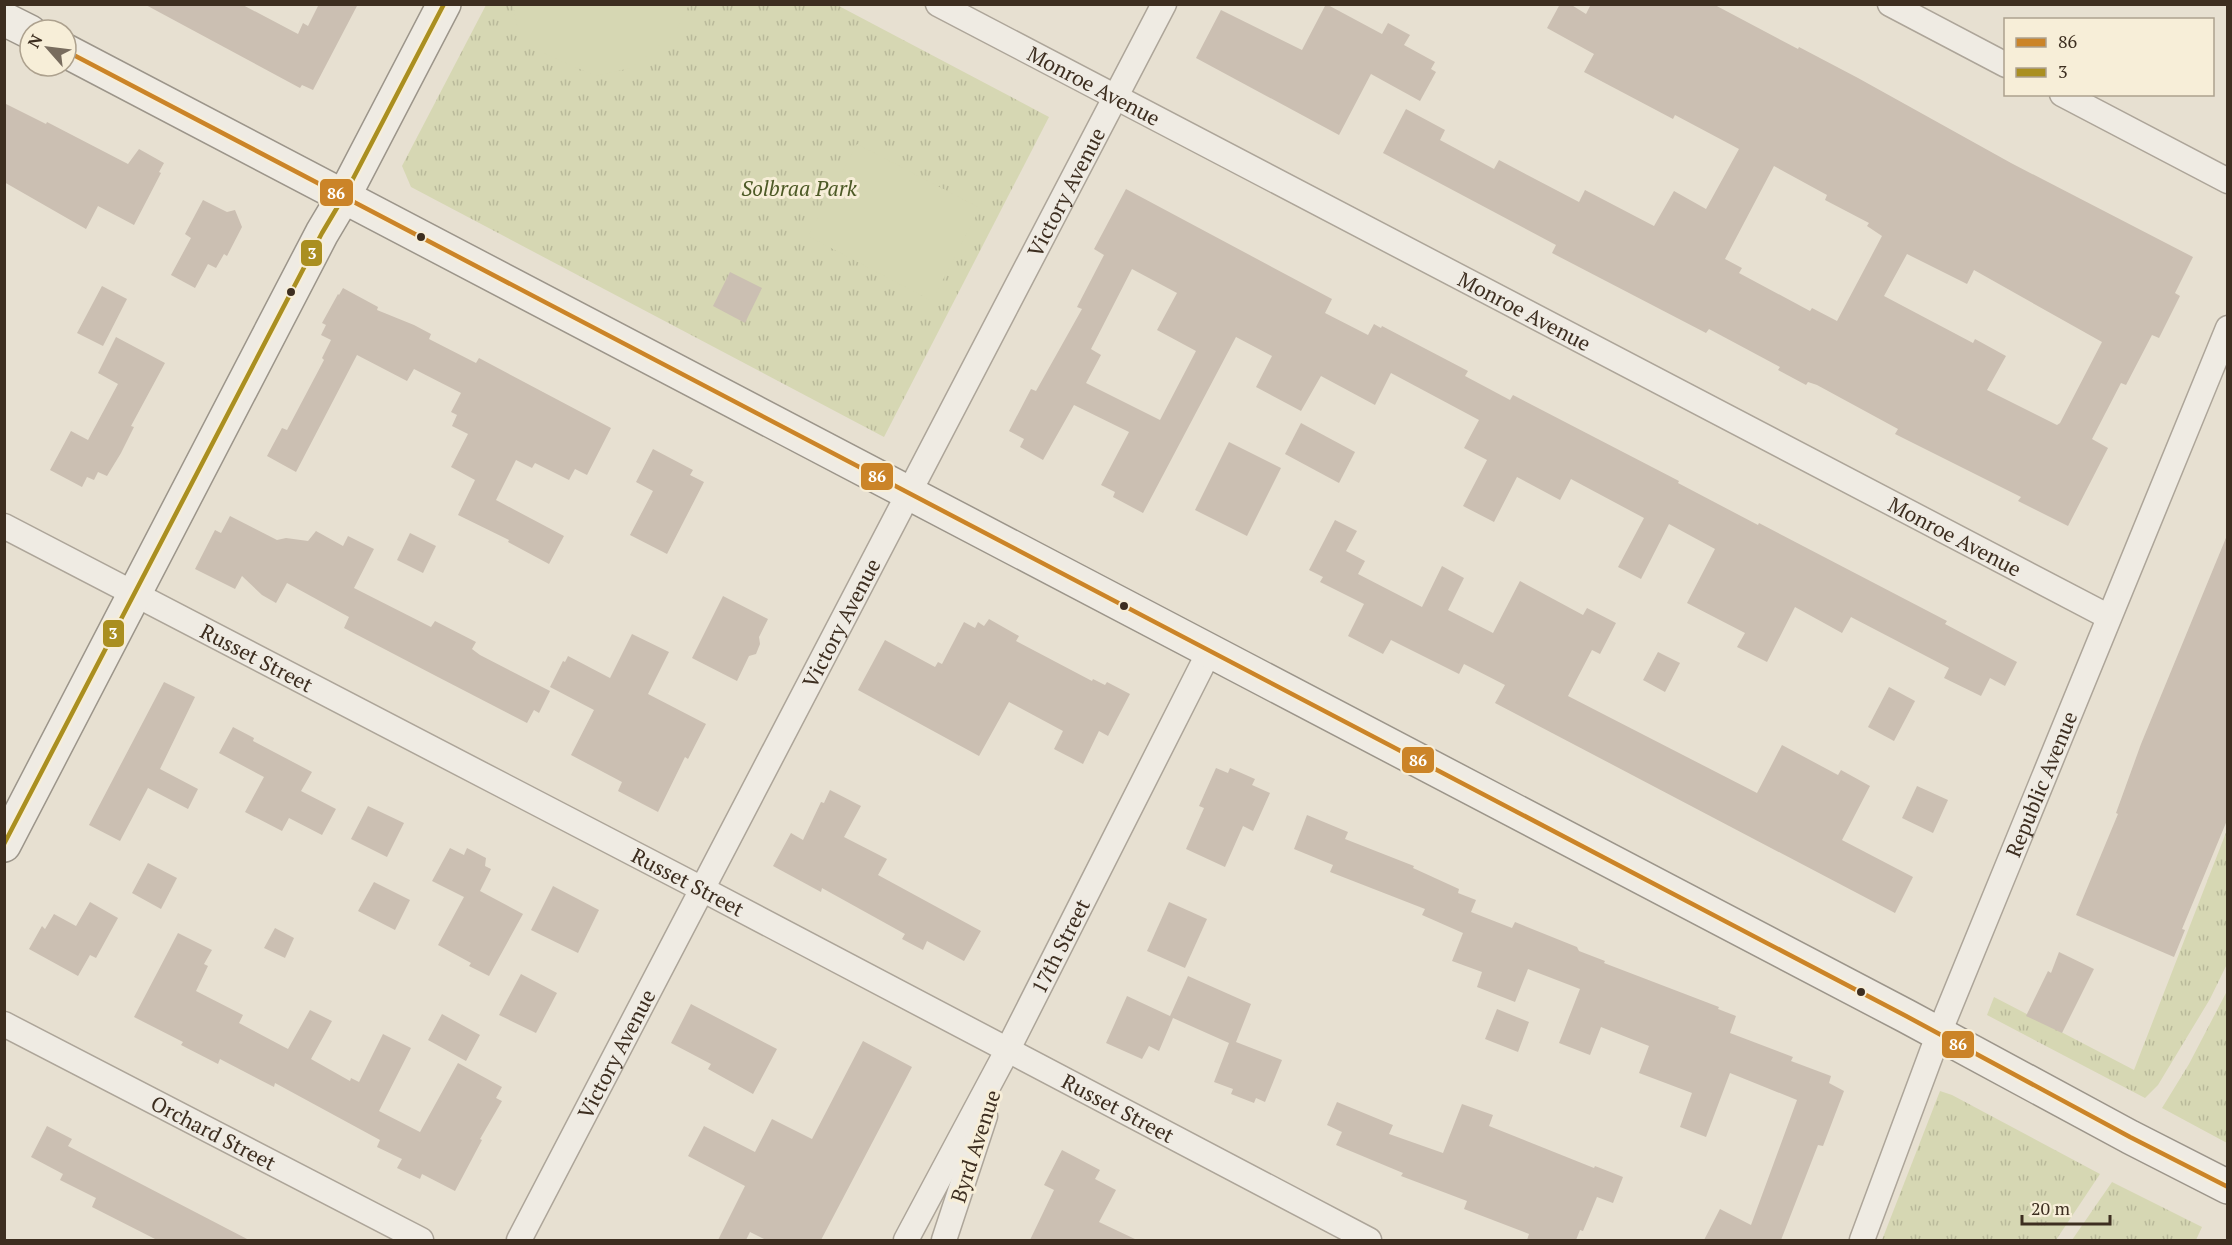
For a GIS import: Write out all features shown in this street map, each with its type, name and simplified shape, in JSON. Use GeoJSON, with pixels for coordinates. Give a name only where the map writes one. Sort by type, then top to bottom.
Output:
{"type":"FeatureCollection","features":[{"type":"Feature","properties":{"kind":"street"},"geometry":{"type":"LineString","coordinates":[[4,845],[322,233],[344,196],[444,4]]}},
{"type":"Feature","properties":{"kind":"street","name":"Monroe Avenue"},"geometry":{"type":"LineString","coordinates":[[938,4],[2109,616]]}},
{"type":"Feature","properties":{"kind":"street","name":"Victory Avenue"},"geometry":{"type":"LineString","coordinates":[[519,1240],[1164,4]]}},
{"type":"Feature","properties":{"kind":"street"},"geometry":{"type":"LineString","coordinates":[[1890,4],[2004,64]]}},
{"type":"Feature","properties":{"kind":"street"},"geometry":{"type":"LineString","coordinates":[[4,19],[18,26]]}},
{"type":"Feature","properties":{"kind":"street"},"geometry":{"type":"LineString","coordinates":[[78,57],[908,491],[2228,1187]]}},
{"type":"Feature","properties":{"kind":"street"},"geometry":{"type":"LineString","coordinates":[[2066,96],[2228,181]]}},
{"type":"Feature","properties":{"kind":"street","name":"Republic Avenue"},"geometry":{"type":"LineString","coordinates":[[1862,1240],[1939,1033],[2228,328]]}},
{"type":"Feature","properties":{"kind":"street","name":"Russet Street"},"geometry":{"type":"LineString","coordinates":[[4,526],[702,889],[1369,1240]]}},
{"type":"Feature","properties":{"kind":"street","name":"17th Street"},"geometry":{"type":"LineString","coordinates":[[906,1240],[1006,1051],[1210,650]]}},
{"type":"Feature","properties":{"kind":"street","name":"Orchard Street"},"geometry":{"type":"LineString","coordinates":[[4,1024],[421,1240]]}},
{"type":"Feature","properties":{"kind":"street","name":"Byrd Avenue"},"geometry":{"type":"LineString","coordinates":[[944,1240],[1006,1051]]}},
{"type":"Feature","properties":{"kind":"green space"},"geometry":{"type":"Polygon","coordinates":[[[513,4],[689,5],[674,34],[631,68],[595,76],[544,53],[517,25],[513,4]]]}},
{"type":"Feature","properties":{"kind":"green space","name":"Solbraa Park"},"geometry":{"type":"Polygon","coordinates":[[[486,5],[837,5],[1049,117],[884,437],[411,187],[402,166],[486,5]]]}},
{"type":"Feature","properties":{"kind":"green space"},"geometry":{"type":"Polygon","coordinates":[[[857,144],[980,208],[932,301],[808,236],[857,144]]]}},
{"type":"Feature","properties":{"kind":"green space"},"geometry":{"type":"Polygon","coordinates":[[[2227,830],[2227,964],[2210,999],[2158,1085],[2145,1098],[1987,1015],[1994,997],[2134,1070],[2227,830]]]}},
{"type":"Feature","properties":{"kind":"green space"},"geometry":{"type":"Polygon","coordinates":[[[2227,991],[2227,1143],[2162,1108],[2189,1064],[2227,991]]]}},
{"type":"Feature","properties":{"kind":"green space"},"geometry":{"type":"Polygon","coordinates":[[[1940,1091],[1952,1095],[2100,1174],[2056,1240],[1882,1240],[1940,1091]]]}},
{"type":"Feature","properties":{"kind":"green space"},"geometry":{"type":"Polygon","coordinates":[[[2112,1182],[2202,1227],[2196,1240],[2072,1240],[2112,1182]]]}},
{"type":"Feature","properties":{"kind":"building"},"geometry":{"type":"Polygon","coordinates":[[[144,4],[241,4],[298,34],[303,23],[308,26],[319,4],[358,4],[313,90],[302,85],[300,88],[144,4]]]}},
{"type":"Feature","properties":{"kind":"building"},"geometry":{"type":"Polygon","coordinates":[[[1326,4],[1382,34],[1388,23],[1410,35],[1404,45],[1435,62],[1431,69],[1436,72],[1420,101],[1371,74],[1339,135],[1196,58],[1221,10],[1302,50],[1326,4]]]}},
{"type":"Feature","properties":{"kind":"building"},"geometry":{"type":"Polygon","coordinates":[[[1560,4],[1570,4],[1586,14],[1591,4],[1713,4],[1858,78],[2011,163],[2193,257],[2175,293],[2180,296],[2159,338],[2152,335],[2126,385],[2121,383],[2092,439],[2108,448],[2068,526],[2018,501],[2021,497],[1895,434],[1898,429],[1817,385],[1808,382],[1806,385],[1778,370],[1780,367],[1709,329],[1706,333],[1552,253],[1556,245],[1383,153],[1406,109],[1445,130],[1440,140],[1494,169],[1499,160],[1579,202],[1585,190],[1654,226],[1674,191],[1706,209],[1739,149],[1675,115],[1673,119],[1584,72],[1594,54],[1547,28],[1560,4]],[[1774,166],[1725,259],[1742,268],[1739,273],[1810,311],[1812,308],[1837,321],[1882,236],[1867,226],[1869,223],[1825,200],[1827,195],[1774,166]],[[1907,254],[1884,296],[1973,343],[1975,339],[2006,356],[1987,390],[2057,425],[2060,423],[2102,342],[1974,270],[1967,284],[1907,254]]]}},
{"type":"Feature","properties":{"kind":"building"},"geometry":{"type":"Polygon","coordinates":[[[4,103],[46,124],[47,122],[128,164],[139,149],[164,163],[134,225],[98,206],[86,229],[4,182],[4,103]]]}},
{"type":"Feature","properties":{"kind":"building"},"geometry":{"type":"Polygon","coordinates":[[[1126,189],[1332,299],[1325,313],[1368,335],[1374,324],[1381,328],[1382,326],[1468,371],[1465,376],[1510,400],[1513,395],[1679,481],[1678,483],[1758,525],[1759,523],[1947,621],[1945,624],[2017,662],[2005,686],[1990,678],[1981,696],[1944,678],[1949,668],[1851,617],[1842,633],[1795,607],[1767,662],[1737,647],[1745,633],[1687,603],[1715,549],[1669,524],[1641,579],[1618,567],[1644,518],[1571,479],[1560,500],[1517,477],[1494,522],[1463,506],[1487,460],[1464,448],[1479,420],[1391,373],[1375,405],[1321,376],[1301,411],[1256,387],[1272,356],[1236,337],[1143,513],[1113,497],[1115,492],[1101,485],[1129,432],[1074,405],[1043,460],[1020,447],[1024,439],[1009,431],[1031,389],[1036,391],[1082,309],[1077,307],[1104,255],[1094,249],[1126,189]],[[1132,269],[1091,349],[1101,355],[1086,383],[1160,420],[1196,351],[1157,330],[1177,293],[1132,269]]]}},
{"type":"Feature","properties":{"kind":"building"},"geometry":{"type":"Polygon","coordinates":[[[203,200],[227,212],[235,210],[242,227],[227,256],[224,254],[216,268],[208,264],[195,288],[171,275],[191,238],[185,234],[203,200]]]}},
{"type":"Feature","properties":{"kind":"building"},"geometry":{"type":"Polygon","coordinates":[[[730,272],[762,288],[745,323],[713,306],[730,272]]]}},
{"type":"Feature","properties":{"kind":"building"},"geometry":{"type":"Polygon","coordinates":[[[102,286],[127,299],[103,346],[77,333],[102,286]]]}},
{"type":"Feature","properties":{"kind":"building"},"geometry":{"type":"Polygon","coordinates":[[[343,288],[378,307],[377,310],[431,334],[429,339],[476,363],[479,358],[611,428],[587,475],[575,469],[569,480],[535,463],[532,468],[516,460],[496,500],[564,536],[549,564],[508,542],[509,540],[458,515],[475,480],[451,467],[468,434],[452,426],[457,415],[451,412],[461,393],[414,369],[407,381],[357,355],[296,472],[267,456],[282,428],[287,430],[324,360],[322,358],[331,340],[321,335],[326,325],[322,323],[343,288]]]}},
{"type":"Feature","properties":{"kind":"building"},"geometry":{"type":"Polygon","coordinates":[[[116,337],[165,363],[131,426],[134,427],[121,453],[107,476],[98,472],[94,480],[87,477],[82,487],[50,470],[71,431],[88,440],[118,384],[98,373],[116,337]]]}},
{"type":"Feature","properties":{"kind":"building"},"geometry":{"type":"Polygon","coordinates":[[[1301,423],[1355,452],[1339,483],[1285,454],[1301,423]]]}},
{"type":"Feature","properties":{"kind":"building"},"geometry":{"type":"Polygon","coordinates":[[[1229,442],[1281,468],[1247,536],[1195,510],[1229,442]]]}},
{"type":"Feature","properties":{"kind":"building"},"geometry":{"type":"Polygon","coordinates":[[[653,449],[693,470],[690,475],[704,482],[667,554],[630,535],[653,491],[636,482],[653,449]]]}},
{"type":"Feature","properties":{"kind":"building"},"geometry":{"type":"Polygon","coordinates":[[[230,516],[277,540],[286,538],[308,541],[316,531],[343,546],[348,536],[374,549],[354,588],[431,627],[435,621],[476,642],[472,649],[480,655],[550,691],[539,713],[534,710],[527,723],[344,628],[349,617],[287,583],[276,603],[262,595],[242,576],[235,589],[195,569],[215,530],[221,533],[230,516]]]}},
{"type":"Feature","properties":{"kind":"building"},"geometry":{"type":"Polygon","coordinates":[[[1335,520],[1357,531],[1346,551],[1365,561],[1358,574],[1422,607],[1442,566],[1464,578],[1448,610],[1493,633],[1520,581],[1583,615],[1587,608],[1616,623],[1600,654],[1592,650],[1568,696],[1757,793],[1782,745],[1838,775],[1841,770],[1870,786],[1842,840],[1913,877],[1895,913],[1495,703],[1505,685],[1464,664],[1459,674],[1391,640],[1383,654],[1348,636],[1364,604],[1320,582],[1323,577],[1309,570],[1335,520]]]}},
{"type":"Feature","properties":{"kind":"building"},"geometry":{"type":"Polygon","coordinates":[[[410,533],[436,546],[423,573],[397,560],[410,533]]]}},
{"type":"Feature","properties":{"kind":"building"},"geometry":{"type":"Polygon","coordinates":[[[2228,533],[2228,818],[2182,929],[2185,930],[2174,957],[2076,915],[2118,814],[2116,813],[2141,744],[2228,533]]]}},
{"type":"Feature","properties":{"kind":"building"},"geometry":{"type":"Polygon","coordinates":[[[723,596],[768,619],[759,637],[760,644],[756,654],[749,656],[737,681],[692,658],[723,596]]]}},
{"type":"Feature","properties":{"kind":"building"},"geometry":{"type":"Polygon","coordinates":[[[989,619],[1019,636],[1016,641],[1092,681],[1093,679],[1105,685],[1107,682],[1130,694],[1108,736],[1099,731],[1083,764],[1054,749],[1063,731],[1009,702],[979,756],[858,690],[885,640],[935,667],[938,662],[942,664],[964,622],[975,628],[978,622],[984,626],[989,619]]]}},
{"type":"Feature","properties":{"kind":"building"},"geometry":{"type":"Polygon","coordinates":[[[632,634],[669,652],[648,694],[706,724],[688,759],[685,757],[658,812],[618,791],[622,782],[571,755],[594,710],[550,687],[563,661],[565,662],[568,656],[610,678],[632,634]]]}},
{"type":"Feature","properties":{"kind":"building"},"geometry":{"type":"Polygon","coordinates":[[[1658,652],[1680,663],[1665,692],[1643,680],[1658,652]]]}},
{"type":"Feature","properties":{"kind":"building"},"geometry":{"type":"Polygon","coordinates":[[[164,682],[195,697],[160,769],[198,789],[188,809],[148,788],[120,841],[89,825],[164,682]]]}},
{"type":"Feature","properties":{"kind":"building"},"geometry":{"type":"Polygon","coordinates":[[[1889,687],[1915,701],[1894,741],[1868,727],[1889,687]]]}},
{"type":"Feature","properties":{"kind":"building"},"geometry":{"type":"Polygon","coordinates":[[[233,727],[254,738],[253,741],[312,772],[301,791],[336,809],[322,835],[289,818],[282,831],[245,812],[264,777],[219,753],[233,727]]]}},
{"type":"Feature","properties":{"kind":"building"},"geometry":{"type":"Polygon","coordinates":[[[1216,768],[1228,773],[1230,768],[1255,779],[1252,785],[1270,793],[1253,831],[1243,826],[1225,867],[1186,849],[1204,808],[1199,806],[1216,768]]]}},
{"type":"Feature","properties":{"kind":"building"},"geometry":{"type":"Polygon","coordinates":[[[1917,786],[1948,800],[1933,833],[1902,818],[1917,786]]]}},
{"type":"Feature","properties":{"kind":"building"},"geometry":{"type":"Polygon","coordinates":[[[830,790],[861,806],[844,837],[887,859],[878,875],[981,931],[964,961],[927,941],[923,950],[902,939],[905,934],[822,888],[821,892],[773,866],[791,833],[803,840],[821,802],[824,803],[830,790]]]}},
{"type":"Feature","properties":{"kind":"building"},"geometry":{"type":"Polygon","coordinates":[[[368,806],[404,823],[387,857],[351,839],[368,806]]]}},
{"type":"Feature","properties":{"kind":"building"},"geometry":{"type":"Polygon","coordinates":[[[1307,815],[1348,832],[1345,839],[1414,866],[1413,868],[1459,889],[1458,893],[1476,900],[1471,912],[1512,928],[1515,922],[1577,947],[1579,951],[1605,961],[1604,963],[1719,1007],[1718,1009],[1736,1016],[1730,1033],[1793,1057],[1791,1061],[1831,1076],[1829,1083],[1844,1091],[1823,1146],[1818,1145],[1781,1240],[1704,1240],[1720,1209],[1751,1225],[1797,1100],[1730,1073],[1706,1137],[1680,1127],[1692,1093],[1639,1073],[1649,1046],[1601,1027],[1590,1055],[1559,1043],[1580,989],[1528,969],[1515,1002],[1477,987],[1482,972],[1452,961],[1463,933],[1422,915],[1425,909],[1330,872],[1333,865],[1294,849],[1307,815]]]}},
{"type":"Feature","properties":{"kind":"building"},"geometry":{"type":"Polygon","coordinates":[[[450,848],[464,855],[467,848],[486,858],[485,866],[491,869],[480,891],[523,914],[489,976],[469,966],[471,963],[438,945],[464,897],[432,881],[450,848]]]}},
{"type":"Feature","properties":{"kind":"building"},"geometry":{"type":"Polygon","coordinates":[[[148,863],[177,878],[161,909],[132,893],[148,863]]]}},
{"type":"Feature","properties":{"kind":"building"},"geometry":{"type":"Polygon","coordinates":[[[374,882],[410,900],[395,930],[358,911],[374,882]]]}},
{"type":"Feature","properties":{"kind":"building"},"geometry":{"type":"Polygon","coordinates":[[[553,886],[599,910],[578,953],[531,930],[553,886]]]}},
{"type":"Feature","properties":{"kind":"building"},"geometry":{"type":"Polygon","coordinates":[[[90,902],[118,918],[96,958],[90,955],[78,976],[29,949],[42,926],[45,929],[54,914],[76,926],[90,902]]]}},
{"type":"Feature","properties":{"kind":"building"},"geometry":{"type":"Polygon","coordinates":[[[1169,902],[1207,919],[1185,968],[1147,951],[1169,902]]]}},
{"type":"Feature","properties":{"kind":"building"},"geometry":{"type":"Polygon","coordinates":[[[275,928],[294,938],[285,958],[264,948],[275,928]]]}},
{"type":"Feature","properties":{"kind":"building"},"geometry":{"type":"Polygon","coordinates":[[[178,933],[212,950],[204,964],[208,966],[196,991],[243,1015],[239,1023],[288,1049],[310,1010],[332,1021],[311,1059],[350,1081],[351,1078],[359,1082],[383,1034],[411,1048],[379,1111],[420,1132],[458,1063],[502,1087],[496,1098],[502,1101],[480,1139],[482,1140],[455,1191],[422,1174],[420,1179],[397,1168],[402,1159],[377,1147],[380,1140],[275,1083],[274,1087],[220,1059],[218,1064],[181,1045],[183,1042],[134,1017],[178,933]]]}},
{"type":"Feature","properties":{"kind":"building"},"geometry":{"type":"Polygon","coordinates":[[[2059,952],[2094,969],[2062,1033],[2026,1016],[2048,971],[2051,973],[2059,952]]]}},
{"type":"Feature","properties":{"kind":"building"},"geometry":{"type":"Polygon","coordinates":[[[521,974],[557,993],[536,1033],[499,1015],[521,974]]]}},
{"type":"Feature","properties":{"kind":"building"},"geometry":{"type":"Polygon","coordinates":[[[1188,976],[1251,1004],[1236,1042],[1282,1060],[1265,1102],[1256,1098],[1254,1103],[1231,1094],[1233,1089],[1214,1082],[1229,1043],[1173,1018],[1159,1051],[1149,1046],[1142,1059],[1106,1043],[1127,996],[1170,1016],[1188,976]]]}},
{"type":"Feature","properties":{"kind":"building"},"geometry":{"type":"Polygon","coordinates":[[[691,1004],[777,1049],[753,1094],[708,1069],[711,1064],[671,1043],[691,1004]]]}},
{"type":"Feature","properties":{"kind":"building"},"geometry":{"type":"Polygon","coordinates":[[[1497,1009],[1529,1022],[1518,1052],[1485,1039],[1497,1009]]]}},
{"type":"Feature","properties":{"kind":"building"},"geometry":{"type":"Polygon","coordinates":[[[442,1014],[480,1035],[466,1061],[428,1040],[442,1014]]]}},
{"type":"Feature","properties":{"kind":"building"},"geometry":{"type":"Polygon","coordinates":[[[863,1041],[912,1067],[821,1240],[766,1240],[750,1232],[746,1240],[718,1240],[745,1186],[688,1156],[704,1126],[755,1152],[772,1119],[812,1139],[863,1041]]]}},
{"type":"Feature","properties":{"kind":"building"},"geometry":{"type":"Polygon","coordinates":[[[1337,1102],[1393,1125],[1389,1134],[1443,1153],[1462,1104],[1493,1115],[1489,1126],[1594,1168],[1595,1166],[1623,1177],[1613,1203],[1597,1197],[1583,1231],[1580,1230],[1576,1240],[1527,1240],[1529,1234],[1464,1209],[1467,1201],[1401,1176],[1403,1173],[1336,1145],[1342,1132],[1327,1125],[1337,1102]]]}},
{"type":"Feature","properties":{"kind":"building"},"geometry":{"type":"Polygon","coordinates":[[[47,1126],[72,1139],[68,1146],[249,1240],[157,1240],[92,1207],[96,1198],[60,1180],[63,1174],[31,1157],[47,1126]]]}},
{"type":"Feature","properties":{"kind":"building"},"geometry":{"type":"Polygon","coordinates":[[[1062,1150],[1100,1170],[1095,1179],[1116,1190],[1099,1222],[1137,1240],[1030,1240],[1054,1190],[1044,1185],[1062,1150]]]}},
{"type":"Feature","properties":{"kind":"transit line","name":"3"},"geometry":{"type":"LineString","coordinates":[[4,844],[322,233],[344,196],[444,4]]}},
{"type":"Feature","properties":{"kind":"transit line","name":"86"},"geometry":{"type":"LineString","coordinates":[[78,57],[2228,1187]]}}]}
